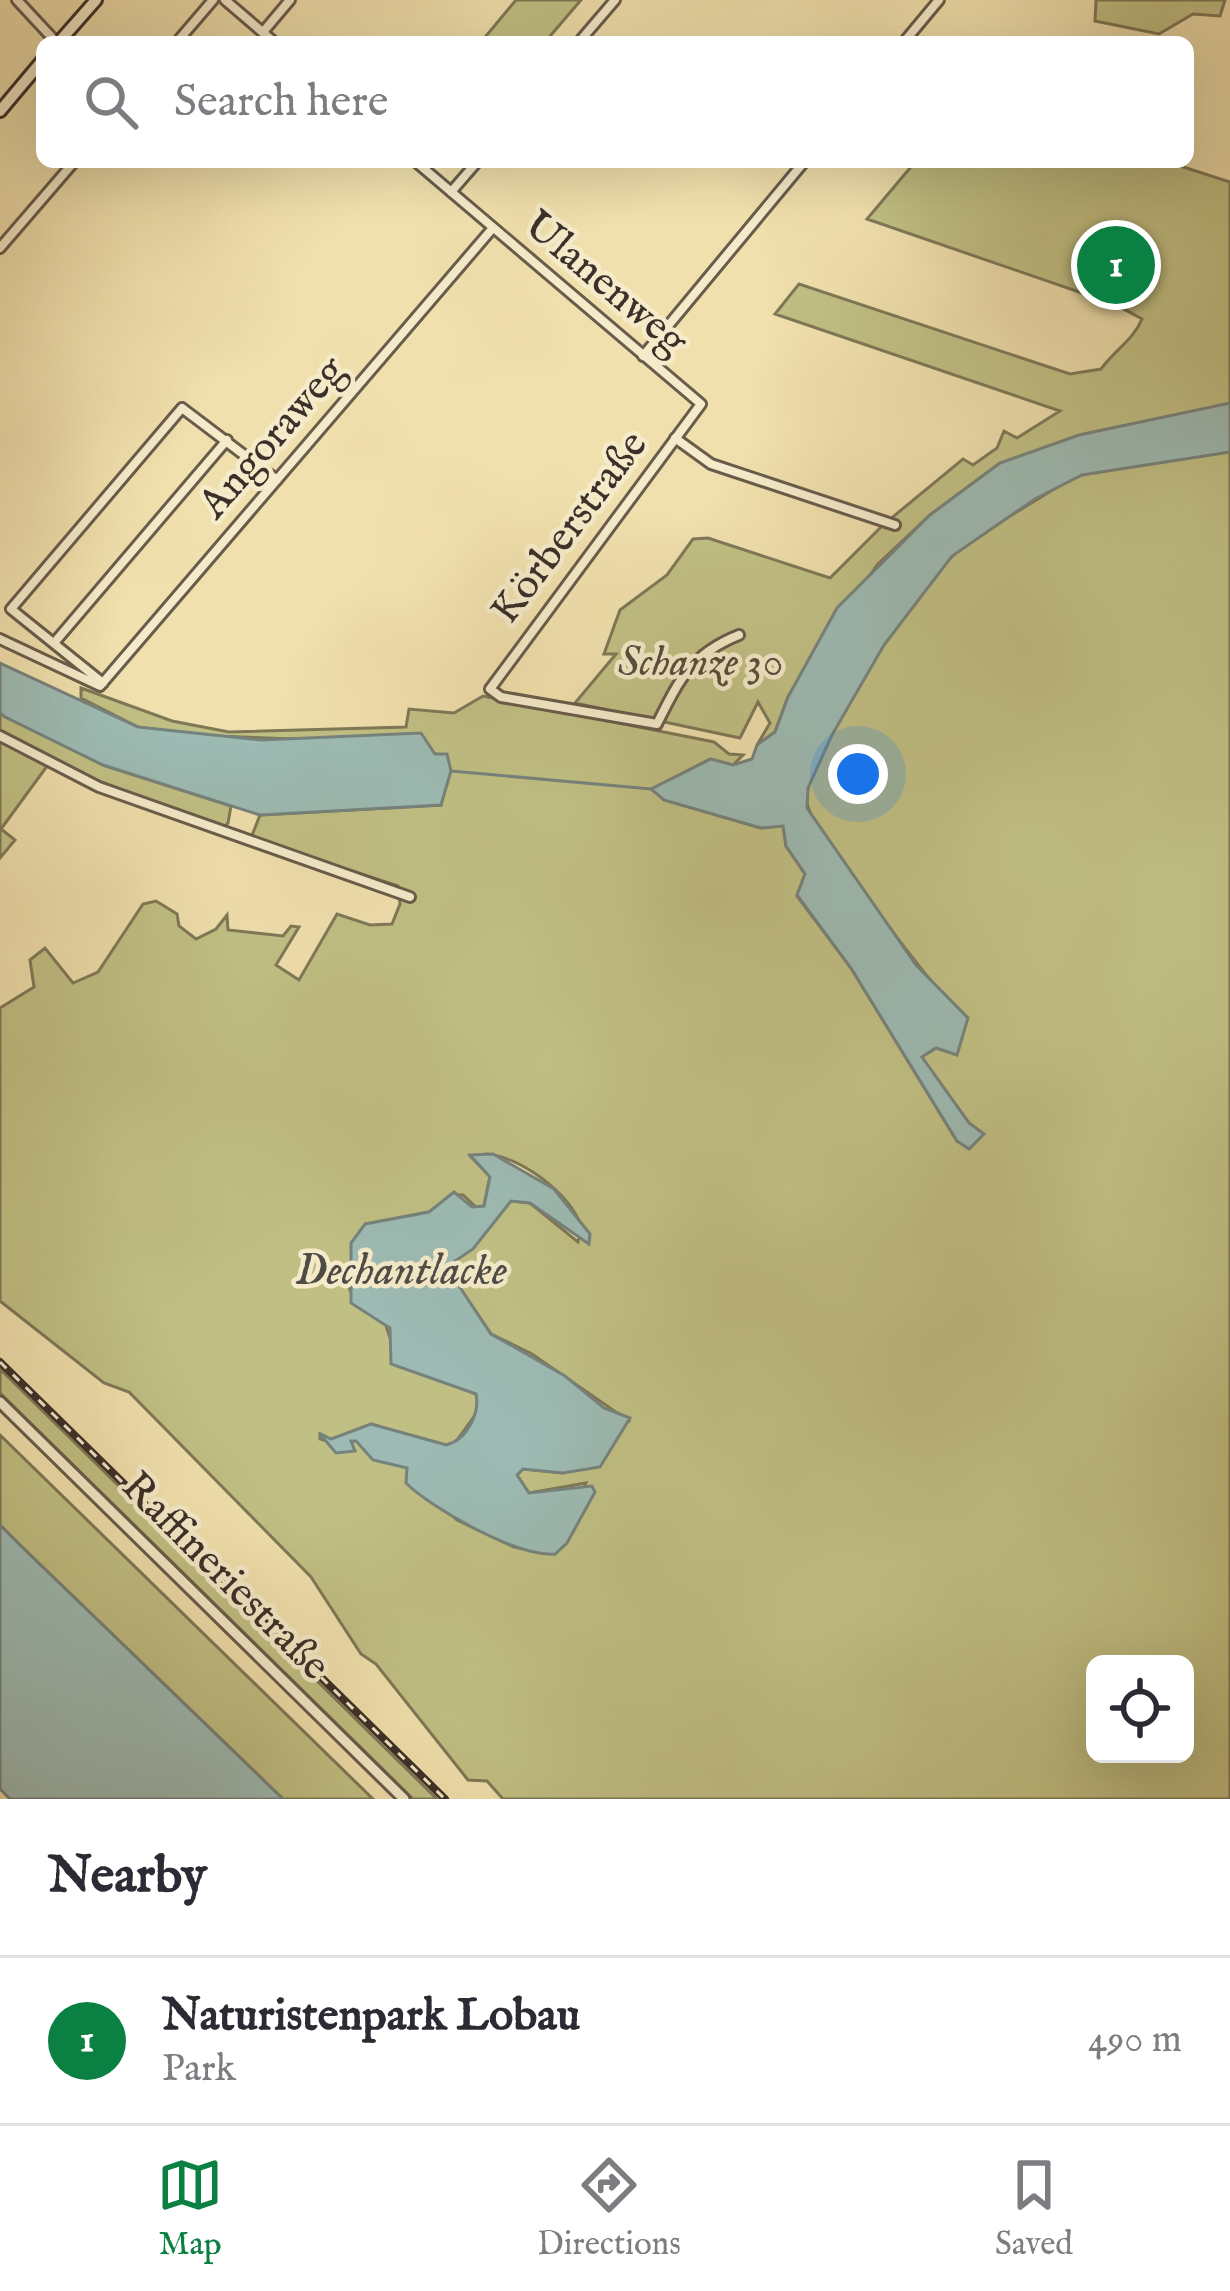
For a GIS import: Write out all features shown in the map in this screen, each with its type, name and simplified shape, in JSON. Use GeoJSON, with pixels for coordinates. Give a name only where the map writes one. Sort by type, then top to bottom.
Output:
{"type":"FeatureCollection","features":[{"type":"Feature","properties":{"kind":"main road"},"geometry":{"type":"LineString","coordinates":[[63,36],[96,0]]}},
{"type":"Feature","properties":{"kind":"main road"},"geometry":{"type":"LineString","coordinates":[[2,104],[36,68]]}},
{"type":"Feature","properties":{"kind":"street"},"geometry":{"type":"LineString","coordinates":[[17,0],[51,36]]}},
{"type":"Feature","properties":{"kind":"street"},"geometry":{"type":"LineString","coordinates":[[182,36],[213,0]]}},
{"type":"Feature","properties":{"kind":"street"},"geometry":{"type":"LineString","coordinates":[[225,0],[267,36]]}},
{"type":"Feature","properties":{"kind":"street"},"geometry":{"type":"LineString","coordinates":[[263,32],[290,0]]}},
{"type":"Feature","properties":{"kind":"street"},"geometry":{"type":"LineString","coordinates":[[585,36],[615,0]]}},
{"type":"Feature","properties":{"kind":"street"},"geometry":{"type":"LineString","coordinates":[[909,36],[939,0]]}},
{"type":"Feature","properties":{"kind":"street"},"geometry":{"type":"LineString","coordinates":[[0,248],[69,168]]}},
{"type":"Feature","properties":{"kind":"street","name":"Ulanenweg"},"geometry":{"type":"LineString","coordinates":[[423,168],[701,404]]}},
{"type":"Feature","properties":{"kind":"street"},"geometry":{"type":"LineString","coordinates":[[452,192],[472,168]]}},
{"type":"Feature","properties":{"kind":"street"},"geometry":{"type":"LineString","coordinates":[[643,356],[799,168]]}},
{"type":"Feature","properties":{"kind":"street","name":"Angoraweg"},"geometry":{"type":"LineString","coordinates":[[101,684],[492,229]]}},
{"type":"Feature","properties":{"kind":"street","name":"Körberstraße"},"geometry":{"type":"LineString","coordinates":[[701,404],[490,689],[501,697],[657,724],[686,666],[710,646],[739,635]]}},
{"type":"Feature","properties":{"kind":"street"},"geometry":{"type":"LineString","coordinates":[[101,684],[11,609],[182,408],[277,480]]}},
{"type":"Feature","properties":{"kind":"street"},"geometry":{"type":"LineString","coordinates":[[675,438],[711,464],[895,525]]}},
{"type":"Feature","properties":{"kind":"street"},"geometry":{"type":"LineString","coordinates":[[54,644],[227,440]]}},
{"type":"Feature","properties":{"kind":"street"},"geometry":{"type":"LineString","coordinates":[[0,639],[101,684]]}},
{"type":"Feature","properties":{"kind":"street"},"geometry":{"type":"LineString","coordinates":[[0,736],[100,787],[410,898]]}},
{"type":"Feature","properties":{"kind":"street","name":"Raffineriestraße"},"geometry":{"type":"LineString","coordinates":[[0,1402],[404,1799]]}},
{"type":"Feature","properties":{"kind":"green space"},"geometry":{"type":"Polygon","coordinates":[[[516,0],[581,0],[550,36],[486,36],[516,0]]]}},
{"type":"Feature","properties":{"kind":"green space"},"geometry":{"type":"Polygon","coordinates":[[[1096,0],[1225,0],[1220,16],[1193,14],[1159,34],[1095,21],[1096,0]]]}},
{"type":"Feature","properties":{"kind":"green space","name":"Schanze 30"},"geometry":{"type":"Polygon","coordinates":[[[910,168],[1187,168],[1230,182],[1230,1799],[503,1799],[487,1781],[468,1780],[376,1664],[361,1654],[311,1577],[129,1392],[104,1383],[0,1301],[0,1008],[34,987],[30,960],[45,948],[73,983],[98,972],[143,904],[156,901],[177,914],[179,926],[196,939],[216,929],[227,915],[228,930],[283,936],[291,926],[299,927],[276,965],[299,980],[337,914],[370,925],[392,924],[400,904],[398,886],[251,838],[260,815],[441,805],[435,754],[425,744],[187,735],[138,727],[81,698],[81,688],[172,721],[229,732],[406,727],[409,709],[454,713],[483,696],[714,742],[729,754],[743,755],[733,765],[710,759],[652,789],[664,800],[761,828],[783,825],[786,846],[805,874],[797,896],[851,968],[957,1141],[970,1148],[983,1134],[969,1123],[921,1057],[936,1048],[956,1011],[849,873],[814,819],[807,803],[810,781],[866,673],[939,570],[982,534],[1063,483],[1000,463],[930,515],[877,565],[788,697],[775,732],[757,745],[770,723],[758,702],[740,738],[575,703],[616,654],[604,654],[620,610],[667,575],[693,539],[708,538],[830,578],[883,525],[963,459],[973,465],[997,448],[1004,431],[1017,438],[1060,411],[775,314],[799,284],[1070,374],[1101,369],[1142,319],[1114,304],[867,219],[910,168]],[[485,1154],[471,1157],[490,1176],[484,1205],[478,1209],[463,1195],[453,1195],[429,1212],[365,1224],[350,1268],[350,1291],[356,1302],[384,1320],[400,1367],[470,1389],[478,1397],[476,1414],[455,1443],[446,1445],[371,1424],[331,1440],[320,1434],[320,1439],[354,1450],[351,1441],[356,1441],[407,1468],[457,1520],[514,1547],[555,1554],[586,1483],[529,1493],[517,1475],[523,1469],[563,1473],[629,1421],[532,1354],[491,1334],[462,1291],[455,1261],[511,1201],[530,1203],[578,1242],[581,1227],[567,1202],[542,1178],[513,1161],[485,1154]]]}},
{"type":"Feature","properties":{"kind":"green space"},"geometry":{"type":"Polygon","coordinates":[[[0,713],[103,765],[231,806],[228,823],[222,829],[50,762],[1,829],[15,840],[0,858],[0,713]]]}},
{"type":"Feature","properties":{"kind":"green space"},"geometry":{"type":"Polygon","coordinates":[[[0,1369],[437,1799],[413,1799],[0,1393],[0,1369]]]}},
{"type":"Feature","properties":{"kind":"green space"},"geometry":{"type":"Polygon","coordinates":[[[0,1435],[373,1799],[283,1799],[21,1546],[0,1525],[0,1435]]]}},
{"type":"Feature","properties":{"kind":"water"},"geometry":{"type":"Polygon","coordinates":[[[1230,403],[1230,452],[1082,475],[1035,499],[952,556],[884,645],[832,735],[808,788],[807,808],[916,965],[968,1018],[957,1055],[936,1048],[922,1057],[969,1123],[984,1134],[969,1149],[957,1141],[851,968],[797,895],[805,874],[786,846],[783,826],[761,828],[664,800],[651,789],[711,759],[733,765],[752,759],[757,745],[775,732],[788,697],[837,608],[930,515],[1000,463],[1079,435],[1230,403]]]}},
{"type":"Feature","properties":{"kind":"water"},"geometry":{"type":"Polygon","coordinates":[[[0,663],[138,727],[261,740],[421,733],[435,754],[447,754],[451,771],[441,805],[260,815],[103,765],[5,717],[0,713],[0,663]]]}},
{"type":"Feature","properties":{"kind":"water","name":"Dechantlacke"},"geometry":{"type":"Polygon","coordinates":[[[493,1154],[554,1189],[590,1234],[589,1244],[530,1203],[511,1201],[473,1249],[455,1261],[453,1277],[491,1334],[565,1376],[604,1408],[630,1418],[600,1467],[563,1473],[523,1469],[517,1475],[529,1493],[592,1486],[595,1492],[567,1543],[555,1554],[519,1548],[476,1529],[406,1483],[407,1468],[373,1460],[356,1441],[351,1441],[355,1451],[336,1453],[319,1433],[331,1439],[371,1424],[446,1445],[470,1425],[476,1394],[391,1364],[390,1328],[351,1303],[351,1243],[365,1224],[429,1212],[454,1192],[472,1207],[484,1206],[490,1177],[470,1155],[493,1154]]]}},
{"type":"Feature","properties":{"kind":"water"},"geometry":{"type":"Polygon","coordinates":[[[0,1525],[283,1799],[10,1799],[0,1789],[0,1525]]]}},
{"type":"Feature","properties":{"kind":"waterway"},"geometry":{"type":"LineString","coordinates":[[451,771],[651,789]]}},
{"type":"Feature","properties":{"kind":"railway"},"geometry":{"type":"LineString","coordinates":[[0,1362],[445,1799]]}},
{"type":"Feature","properties":{"kind":"place","name":"Naturistenpark Lobau"},"geometry":{"type":"Point","coordinates":[1116,265]}}]}
